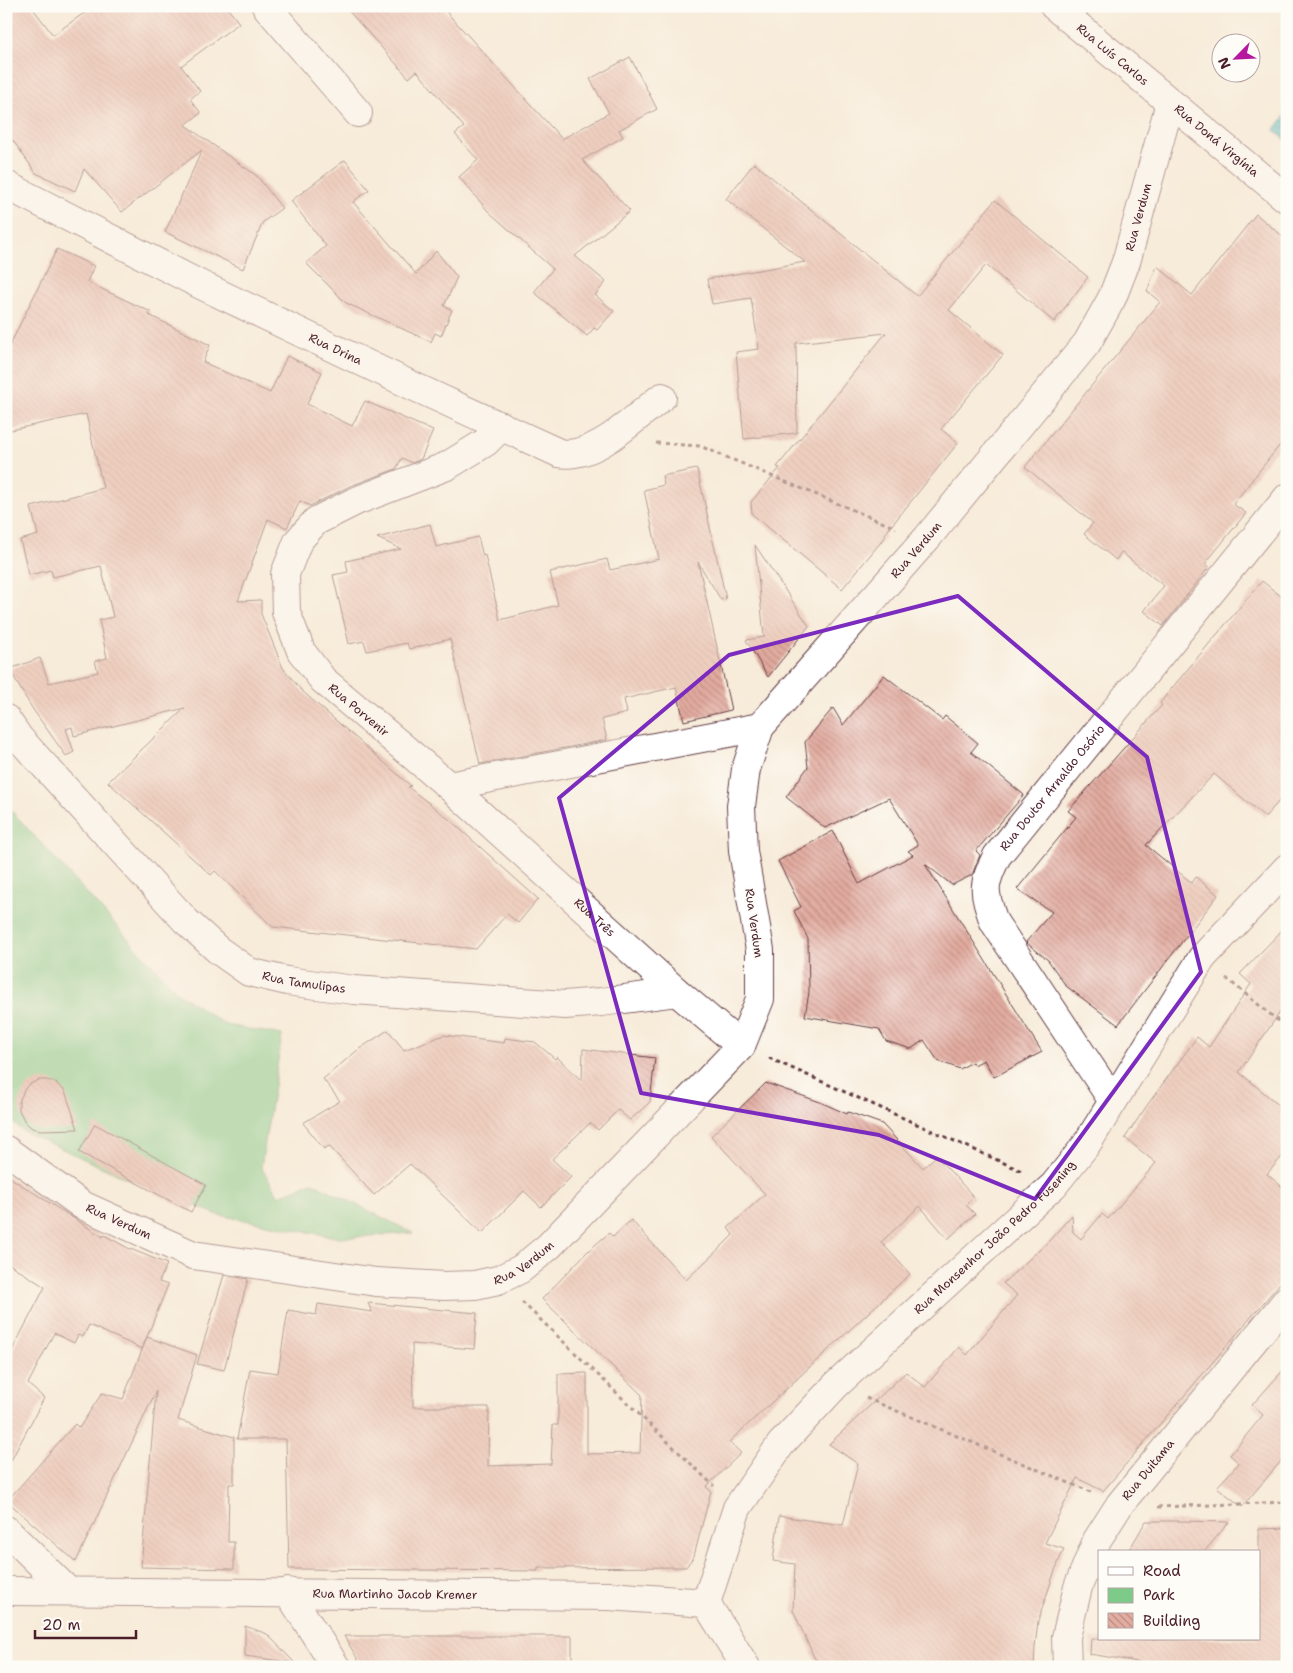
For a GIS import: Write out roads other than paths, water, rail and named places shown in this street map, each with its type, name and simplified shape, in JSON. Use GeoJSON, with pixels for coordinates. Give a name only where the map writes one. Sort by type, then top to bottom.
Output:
{"type":"FeatureCollection","features":[{"type":"Feature","properties":{"kind":"street"},"geometry":{"type":"LineString","coordinates":[[266,6],[358,113]]}},
{"type":"Feature","properties":{"kind":"street","name":"Rua Luís Carlos"},"geometry":{"type":"LineString","coordinates":[[1054,6],[1170,103]]}},
{"type":"Feature","properties":{"kind":"street","name":"Rua Doná Virgínia"},"geometry":{"type":"LineString","coordinates":[[1170,103],[1287,199]]}},
{"type":"Feature","properties":{"kind":"street","name":"Rua Verdum"},"geometry":{"type":"LineString","coordinates":[[6,1150],[82,1205],[193,1255],[376,1282],[444,1286],[475,1285],[498,1280],[521,1269],[549,1246],[741,1046],[760,999],[760,950],[743,850],[741,806],[746,769],[760,727],[927,538],[1087,343],[1112,298],[1126,262],[1170,103]]}},
{"type":"Feature","properties":{"kind":"street","name":"Rua Drina"},"geometry":{"type":"LineString","coordinates":[[6,185],[199,284],[559,454],[574,454],[609,439],[662,397]]}},
{"type":"Feature","properties":{"kind":"street","name":"Rua Porvenir"},"geometry":{"type":"LineString","coordinates":[[449,786],[323,680],[301,651],[286,612],[285,574],[298,541],[316,521],[356,501],[446,466],[486,442],[502,426]]}},
{"type":"Feature","properties":{"kind":"street","name":"Rua Doutor Arnaldo Osório"},"geometry":{"type":"LineString","coordinates":[[1113,1101],[994,922],[986,900],[985,885],[997,856],[1287,498]]}},
{"type":"Feature","properties":{"kind":"street","name":"Rua Tamulipas"},"geometry":{"type":"LineString","coordinates":[[6,720],[20,738],[186,921],[218,950],[249,972],[287,981],[354,990],[565,1005],[677,992]]}},
{"type":"Feature","properties":{"kind":"street"},"geometry":{"type":"LineString","coordinates":[[449,786],[760,727]]}},
{"type":"Feature","properties":{"kind":"street","name":"Rua Três"},"geometry":{"type":"LineString","coordinates":[[449,786],[677,992],[741,1046]]}},
{"type":"Feature","properties":{"kind":"street","name":"Rua Monsenhor João Pedro Fusening"},"geometry":{"type":"LineString","coordinates":[[706,1603],[737,1508],[781,1444],[836,1385],[1054,1186],[1086,1145],[1202,958],[1287,868]]}},
{"type":"Feature","properties":{"kind":"street","name":"Rua Duitama"},"geometry":{"type":"LineString","coordinates":[[1067,1667],[1066,1637],[1078,1587],[1097,1540],[1120,1504],[1287,1300]]}},
{"type":"Feature","properties":{"kind":"street"},"geometry":{"type":"LineString","coordinates":[[6,1530],[68,1591]]}},
{"type":"Feature","properties":{"kind":"street","name":"Rua Martinho Jacob Kremer"},"geometry":{"type":"LineString","coordinates":[[6,1591],[609,1596],[706,1603]]}},
{"type":"Feature","properties":{"kind":"street"},"geometry":{"type":"LineString","coordinates":[[288,1592],[336,1667]]}},
{"type":"Feature","properties":{"kind":"street"},"geometry":{"type":"LineString","coordinates":[[706,1603],[746,1667]]}},
{"type":"Feature","properties":{"kind":"water"},"geometry":{"type":"Polygon","coordinates":[[[1287,113],[1287,141],[1274,130],[1287,113]]]}}]}
